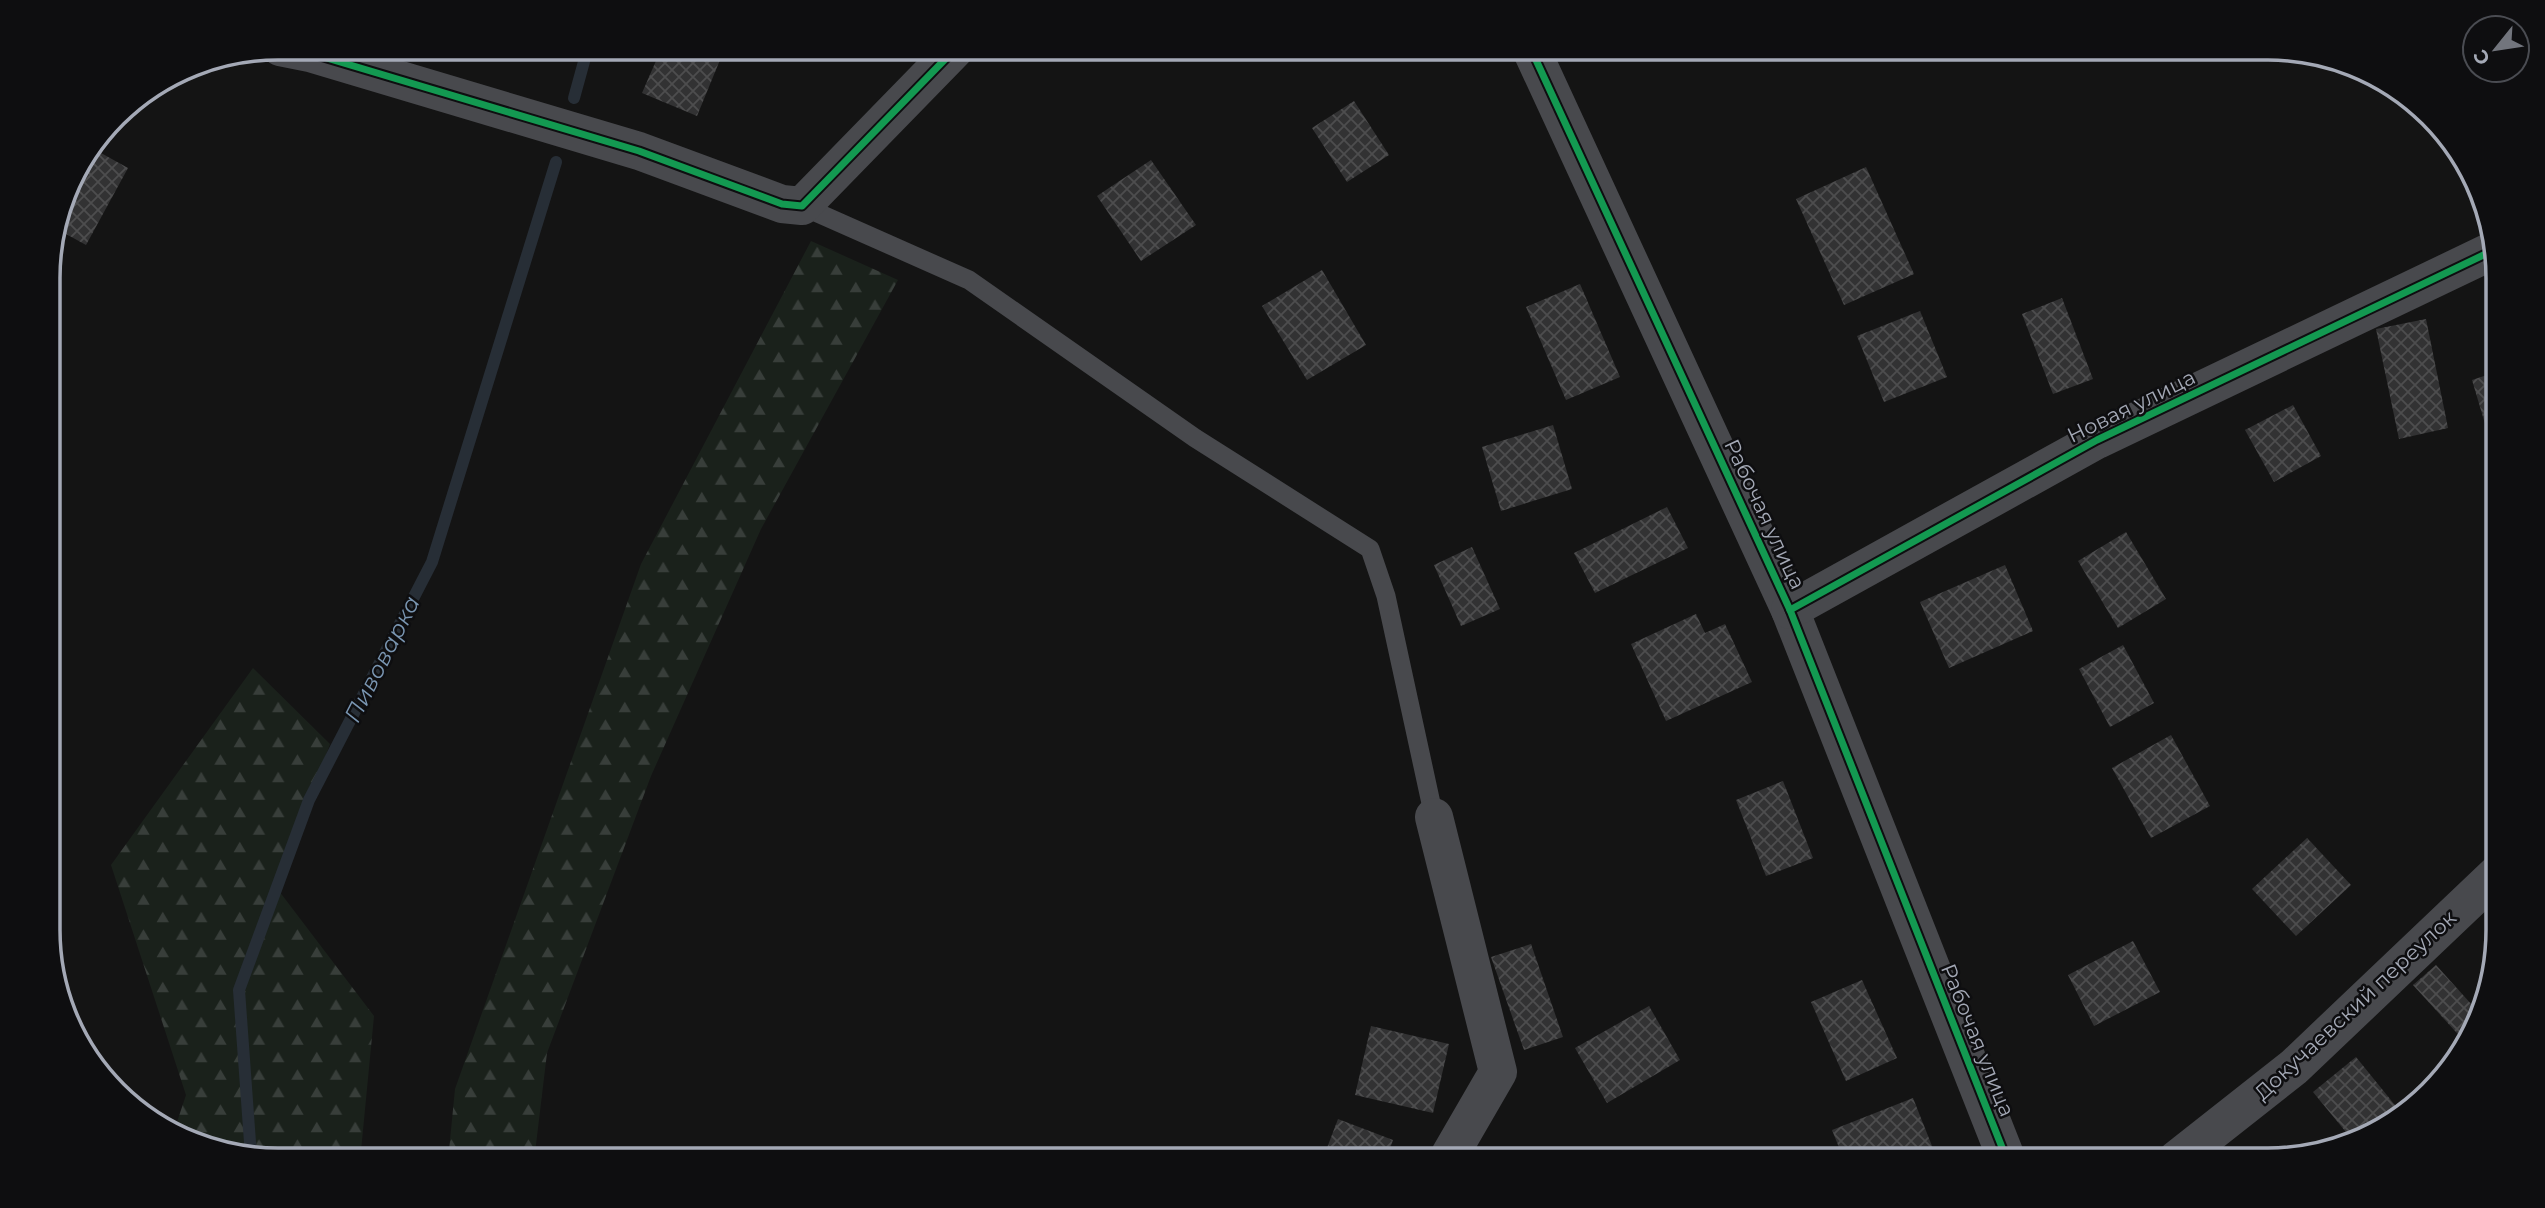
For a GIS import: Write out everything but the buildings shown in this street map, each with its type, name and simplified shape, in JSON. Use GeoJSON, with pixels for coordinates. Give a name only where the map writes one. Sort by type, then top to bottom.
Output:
{"type":"FeatureCollection","features":[{"type":"Feature","properties":{"kind":"street","name":"Рабочая улица"},"geometry":{"type":"LineString","coordinates":[[1536,59],[1790,610],[2002,1148]]}},
{"type":"Feature","properties":{"kind":"street"},"geometry":{"type":"LineString","coordinates":[[333,60],[639,151],[782,204],[802,206],[945,60]]}},
{"type":"Feature","properties":{"kind":"street","name":"Новая улица"},"geometry":{"type":"LineString","coordinates":[[1790,610],[2097,440],[2484,254]]}},
{"type":"Feature","properties":{"kind":"street"},"geometry":{"type":"LineString","coordinates":[[1434,817],[1498,1072],[1454,1148]]}},
{"type":"Feature","properties":{"kind":"street","name":"Докучаевский переулок"},"geometry":{"type":"LineString","coordinates":[[2191,1148],[2294,1067],[2486,884]]}},
{"type":"Feature","properties":{"kind":"lane"},"geometry":{"type":"LineString","coordinates":[[802,206],[969,280],[1195,438],[1370,550],[1386,596],[1434,817]]}},
{"type":"Feature","properties":{"kind":"green space"},"geometry":{"type":"Polygon","coordinates":[[[811,241],[898,280],[761,529],[651,776],[547,1053],[536,1148],[449,1148],[455,1089],[641,564],[811,241]]]}},
{"type":"Feature","properties":{"kind":"green space"},"geometry":{"type":"Polygon","coordinates":[[[253,668],[330,744],[276,887],[374,1016],[361,1148],[263,1148],[221,1141],[177,1123],[186,1095],[111,865],[253,668]]]}},
{"type":"Feature","properties":{"kind":"waterway","name":"Пивоварка"},"geometry":{"type":"LineString","coordinates":[[574,98],[584,60]]}},
{"type":"Feature","properties":{"kind":"waterway","name":"Пивоварка"},"geometry":{"type":"LineString","coordinates":[[250,1146],[239,990],[309,800],[432,562],[556,162]]}},
{"type":"Feature","properties":{"kind":"cycle path"},"geometry":{"type":"LineString","coordinates":[[1536,59],[1790,610],[2002,1148]]}},
{"type":"Feature","properties":{"kind":"cycle path"},"geometry":{"type":"LineString","coordinates":[[333,60],[639,151],[782,204],[802,206],[945,60]]}},
{"type":"Feature","properties":{"kind":"cycle path"},"geometry":{"type":"LineString","coordinates":[[1790,610],[2097,440],[2484,255]]}}]}
